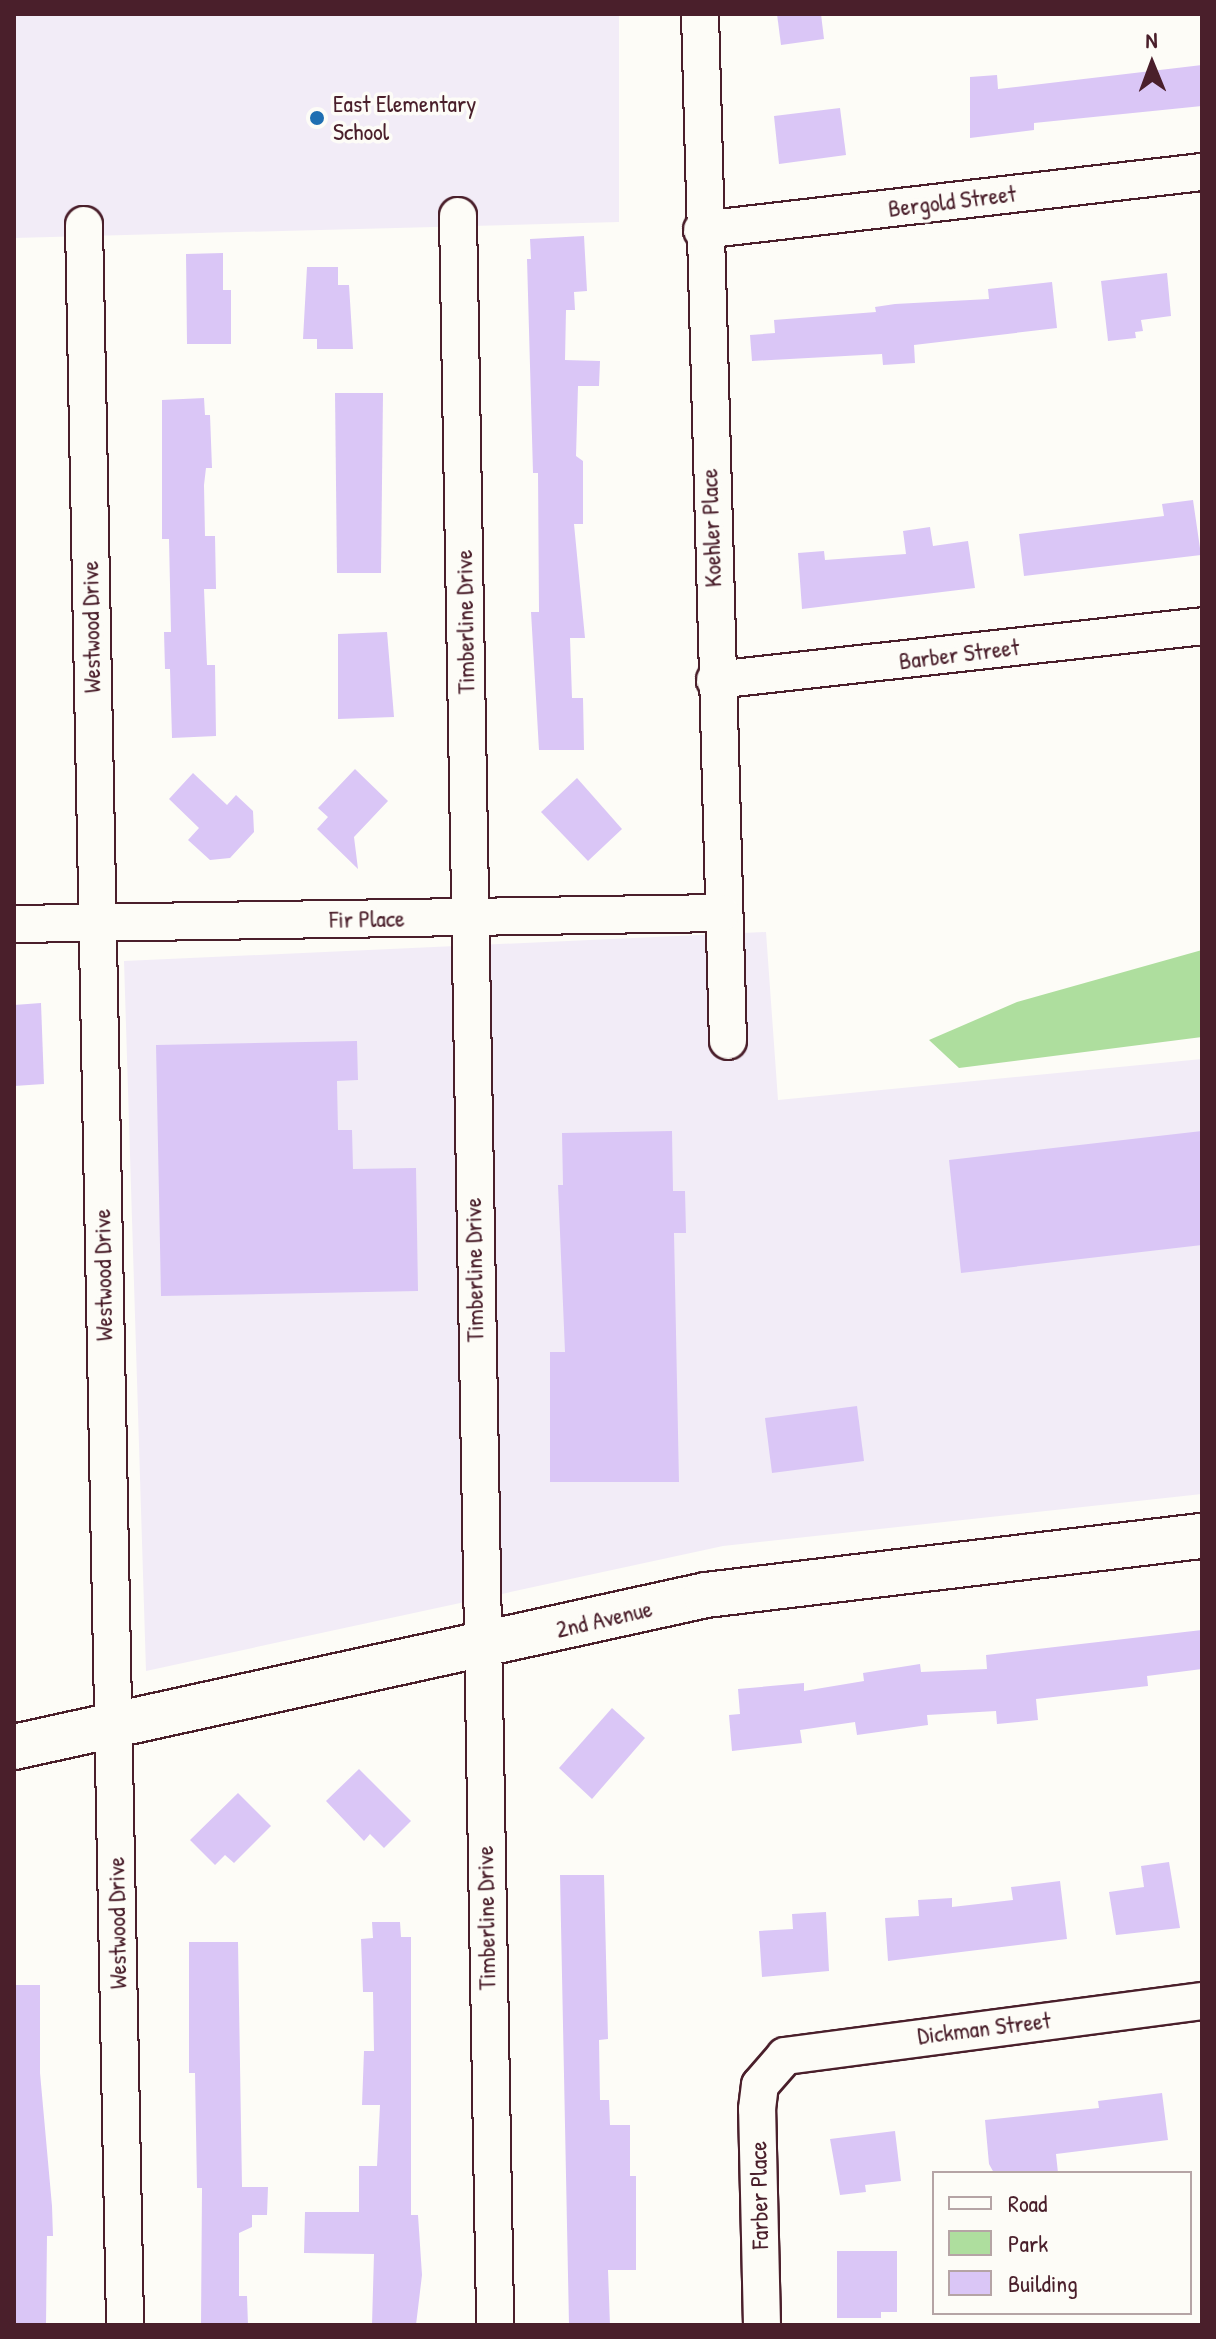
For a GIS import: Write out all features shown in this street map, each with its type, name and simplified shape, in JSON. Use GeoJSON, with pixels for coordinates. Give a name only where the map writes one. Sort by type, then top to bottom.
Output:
{"type":"FeatureCollection","features":[{"type":"Feature","properties":{"kind":"street","name":"Koehler Place"},"geometry":{"type":"LineString","coordinates":[[700,14],[702,230],[721,913],[728,1041]]}},
{"type":"Feature","properties":{"kind":"street","name":"Bergold Street"},"geometry":{"type":"LineString","coordinates":[[702,230],[1202,172]]}},
{"type":"Feature","properties":{"kind":"street","name":"Timberline Drive"},"geometry":{"type":"LineString","coordinates":[[458,216],[480,1648],[495,2325]]}},
{"type":"Feature","properties":{"kind":"street","name":"Westwood Drive"},"geometry":{"type":"LineString","coordinates":[[84,225],[125,2325]]}},
{"type":"Feature","properties":{"kind":"street","name":"Barber Street"},"geometry":{"type":"LineString","coordinates":[[715,680],[1202,626]]}},
{"type":"Feature","properties":{"kind":"street","name":"Fir Place"},"geometry":{"type":"LineString","coordinates":[[14,924],[721,913]]}},
{"type":"Feature","properties":{"kind":"street","name":"2nd Avenue"},"geometry":{"type":"LineString","coordinates":[[14,1747],[480,1648],[706,1595],[1202,1536]]}},
{"type":"Feature","properties":{"kind":"street","name":"Dickman Street"},"geometry":{"type":"LineString","coordinates":[[771,2068],[798,2051],[1202,2001]]}},
{"type":"Feature","properties":{"kind":"street","name":"Farber Place"},"geometry":{"type":"LineString","coordinates":[[762,2325],[757,2109],[760,2085],[771,2068]]}},
{"type":"Feature","properties":{"kind":"shaded area","name":"East Elementary School"},"geometry":{"type":"Polygon","coordinates":[[[14,14],[619,14],[619,222],[14,238],[14,14]]]}},
{"type":"Feature","properties":{"kind":"shaded area"},"geometry":{"type":"Polygon","coordinates":[[[766,932],[778,1100],[1202,1059],[1202,1494],[723,1546],[146,1671],[124,961],[766,932]]]}},
{"type":"Feature","properties":{"kind":"green space"},"geometry":{"type":"Polygon","coordinates":[[[1202,950],[1202,1037],[959,1068],[929,1040],[1017,1002],[1202,950]]]}},
{"type":"Feature","properties":{"kind":"building"},"geometry":{"type":"Polygon","coordinates":[[[777,14],[821,14],[824,39],[781,45],[777,14]]]}},
{"type":"Feature","properties":{"kind":"building"},"geometry":{"type":"Polygon","coordinates":[[[1202,65],[1202,106],[1034,123],[1034,130],[970,138],[970,77],[997,75],[998,89],[1202,65]]]}},
{"type":"Feature","properties":{"kind":"building"},"geometry":{"type":"Polygon","coordinates":[[[840,108],[846,155],[779,164],[774,116],[840,108]]]}},
{"type":"Feature","properties":{"kind":"building"},"geometry":{"type":"Polygon","coordinates":[[[584,236],[587,291],[574,292],[575,310],[566,310],[565,360],[600,361],[599,386],[578,386],[576,456],[583,461],[583,524],[574,524],[585,638],[570,638],[572,698],[583,698],[584,750],[539,750],[531,612],[539,612],[538,473],[533,473],[527,259],[531,259],[530,239],[584,236]]]}},
{"type":"Feature","properties":{"kind":"building"},"geometry":{"type":"Polygon","coordinates":[[[223,253],[223,290],[231,290],[231,344],[187,344],[186,254],[223,253]]]}},
{"type":"Feature","properties":{"kind":"building"},"geometry":{"type":"Polygon","coordinates":[[[307,267],[338,267],[338,285],[349,285],[353,349],[317,349],[317,339],[303,339],[307,267]]]}},
{"type":"Feature","properties":{"kind":"building"},"geometry":{"type":"Polygon","coordinates":[[[1167,273],[1171,316],[1141,320],[1143,331],[1135,332],[1136,338],[1108,341],[1101,281],[1167,273]]]}},
{"type":"Feature","properties":{"kind":"building"},"geometry":{"type":"Polygon","coordinates":[[[1052,282],[1057,328],[914,345],[915,363],[883,365],[882,354],[752,361],[750,335],[775,333],[774,320],[876,312],[875,307],[895,304],[989,299],[988,289],[1052,282]]]}},
{"type":"Feature","properties":{"kind":"building"},"geometry":{"type":"Polygon","coordinates":[[[335,393],[383,393],[381,573],[337,573],[335,393]]]}},
{"type":"Feature","properties":{"kind":"building"},"geometry":{"type":"Polygon","coordinates":[[[204,398],[205,415],[210,415],[212,468],[206,468],[204,485],[205,536],[215,536],[216,589],[204,589],[207,665],[215,665],[216,736],[172,738],[170,669],[165,669],[164,632],[171,632],[169,539],[162,539],[162,400],[204,398]]]}},
{"type":"Feature","properties":{"kind":"building"},"geometry":{"type":"Polygon","coordinates":[[[1193,500],[1201,555],[1024,576],[1019,534],[1164,516],[1162,504],[1193,500]]]}},
{"type":"Feature","properties":{"kind":"building"},"geometry":{"type":"Polygon","coordinates":[[[930,527],[933,546],[968,541],[975,588],[802,609],[798,553],[824,551],[825,560],[906,554],[903,531],[930,527]]]}},
{"type":"Feature","properties":{"kind":"building"},"geometry":{"type":"Polygon","coordinates":[[[387,632],[394,717],[338,719],[338,634],[387,632]]]}},
{"type":"Feature","properties":{"kind":"building"},"geometry":{"type":"Polygon","coordinates":[[[355,769],[388,801],[354,837],[358,869],[317,829],[328,817],[318,808],[355,769]]]}},
{"type":"Feature","properties":{"kind":"building"},"geometry":{"type":"Polygon","coordinates":[[[193,773],[227,805],[236,795],[253,811],[254,832],[230,858],[210,860],[188,840],[199,828],[169,799],[193,773]]]}},
{"type":"Feature","properties":{"kind":"building"},"geometry":{"type":"Polygon","coordinates":[[[577,778],[622,829],[588,861],[541,812],[577,778]]]}},
{"type":"Feature","properties":{"kind":"building"},"geometry":{"type":"Polygon","coordinates":[[[41,1003],[44,1084],[14,1086],[14,1005],[41,1003]]]}},
{"type":"Feature","properties":{"kind":"building"},"geometry":{"type":"Polygon","coordinates":[[[357,1041],[358,1080],[337,1081],[338,1130],[352,1130],[353,1169],[416,1168],[418,1291],[161,1296],[156,1045],[357,1041]]]}},
{"type":"Feature","properties":{"kind":"building"},"geometry":{"type":"Polygon","coordinates":[[[672,1131],[673,1191],[685,1191],[686,1233],[674,1233],[679,1482],[550,1482],[550,1352],[565,1352],[558,1185],[563,1185],[562,1133],[672,1131]]]}},
{"type":"Feature","properties":{"kind":"building"},"geometry":{"type":"Polygon","coordinates":[[[1202,1131],[1202,1245],[961,1273],[949,1160],[1202,1131]]]}},
{"type":"Feature","properties":{"kind":"building"},"geometry":{"type":"Polygon","coordinates":[[[857,1406],[864,1461],[772,1473],[765,1418],[857,1406]]]}},
{"type":"Feature","properties":{"kind":"building"},"geometry":{"type":"Polygon","coordinates":[[[1202,1630],[1202,1669],[1147,1676],[1148,1686],[1036,1699],[1038,1720],[997,1724],[996,1711],[927,1715],[928,1725],[857,1735],[855,1722],[800,1730],[802,1743],[732,1751],[729,1715],[740,1714],[738,1689],[804,1683],[804,1691],[864,1681],[863,1673],[920,1664],[921,1672],[987,1669],[986,1655],[1202,1630]]]}},
{"type":"Feature","properties":{"kind":"building"},"geometry":{"type":"Polygon","coordinates":[[[612,1708],[645,1738],[592,1799],[559,1768],[612,1708]]]}},
{"type":"Feature","properties":{"kind":"building"},"geometry":{"type":"Polygon","coordinates":[[[359,1769],[411,1821],[384,1848],[370,1834],[364,1841],[326,1801],[359,1769]]]}},
{"type":"Feature","properties":{"kind":"building"},"geometry":{"type":"Polygon","coordinates":[[[238,1793],[271,1826],[234,1863],[225,1855],[215,1865],[190,1840],[238,1793]]]}},
{"type":"Feature","properties":{"kind":"building"},"geometry":{"type":"Polygon","coordinates":[[[1169,1862],[1180,1928],[1116,1935],[1109,1892],[1144,1887],[1141,1866],[1169,1862]]]}},
{"type":"Feature","properties":{"kind":"building"},"geometry":{"type":"Polygon","coordinates":[[[560,1875],[604,1875],[608,2039],[599,2040],[600,2100],[609,2100],[610,2125],[630,2125],[630,2176],[636,2176],[636,2270],[608,2270],[610,2325],[569,2325],[560,1875]]]}},
{"type":"Feature","properties":{"kind":"building"},"geometry":{"type":"Polygon","coordinates":[[[1060,1881],[1067,1939],[888,1961],[885,1918],[919,1916],[918,1900],[952,1898],[952,1907],[1013,1900],[1011,1887],[1060,1881]]]}},
{"type":"Feature","properties":{"kind":"building"},"geometry":{"type":"Polygon","coordinates":[[[826,1912],[829,1971],[762,1977],[759,1931],[793,1929],[792,1914],[826,1912]]]}},
{"type":"Feature","properties":{"kind":"building"},"geometry":{"type":"Polygon","coordinates":[[[372,1922],[400,1922],[401,1937],[411,1937],[411,2215],[418,2215],[422,2275],[416,2325],[372,2325],[374,2254],[304,2253],[305,2212],[359,2212],[359,2166],[377,2166],[380,2105],[362,2105],[364,2051],[374,2051],[373,1992],[363,1992],[361,1939],[373,1938],[372,1922]]]}},
{"type":"Feature","properties":{"kind":"building"},"geometry":{"type":"Polygon","coordinates":[[[189,1942],[238,1942],[242,2187],[268,2187],[267,2215],[252,2215],[252,2227],[239,2233],[239,2296],[247,2296],[248,2325],[201,2325],[202,2188],[197,2188],[195,2073],[189,2073],[189,1942]]]}},
{"type":"Feature","properties":{"kind":"building"},"geometry":{"type":"Polygon","coordinates":[[[14,1985],[40,1985],[40,2073],[53,2236],[47,2236],[46,2325],[14,2325],[14,1985]]]}},
{"type":"Feature","properties":{"kind":"building"},"geometry":{"type":"Polygon","coordinates":[[[1162,2093],[1168,2140],[1056,2154],[1058,2171],[993,2171],[989,2164],[985,2120],[1099,2108],[1098,2101],[1162,2093]]]}},
{"type":"Feature","properties":{"kind":"building"},"geometry":{"type":"Polygon","coordinates":[[[895,2131],[901,2181],[865,2185],[866,2192],[840,2195],[830,2139],[895,2131]]]}},
{"type":"Feature","properties":{"kind":"building"},"geometry":{"type":"Polygon","coordinates":[[[837,2251],[897,2251],[897,2312],[881,2312],[881,2318],[837,2318],[837,2251]]]}},
{"type":"Feature","properties":{"kind":"place","name":"East Elementary School"},"geometry":{"type":"Point","coordinates":[317,118]}}]}
